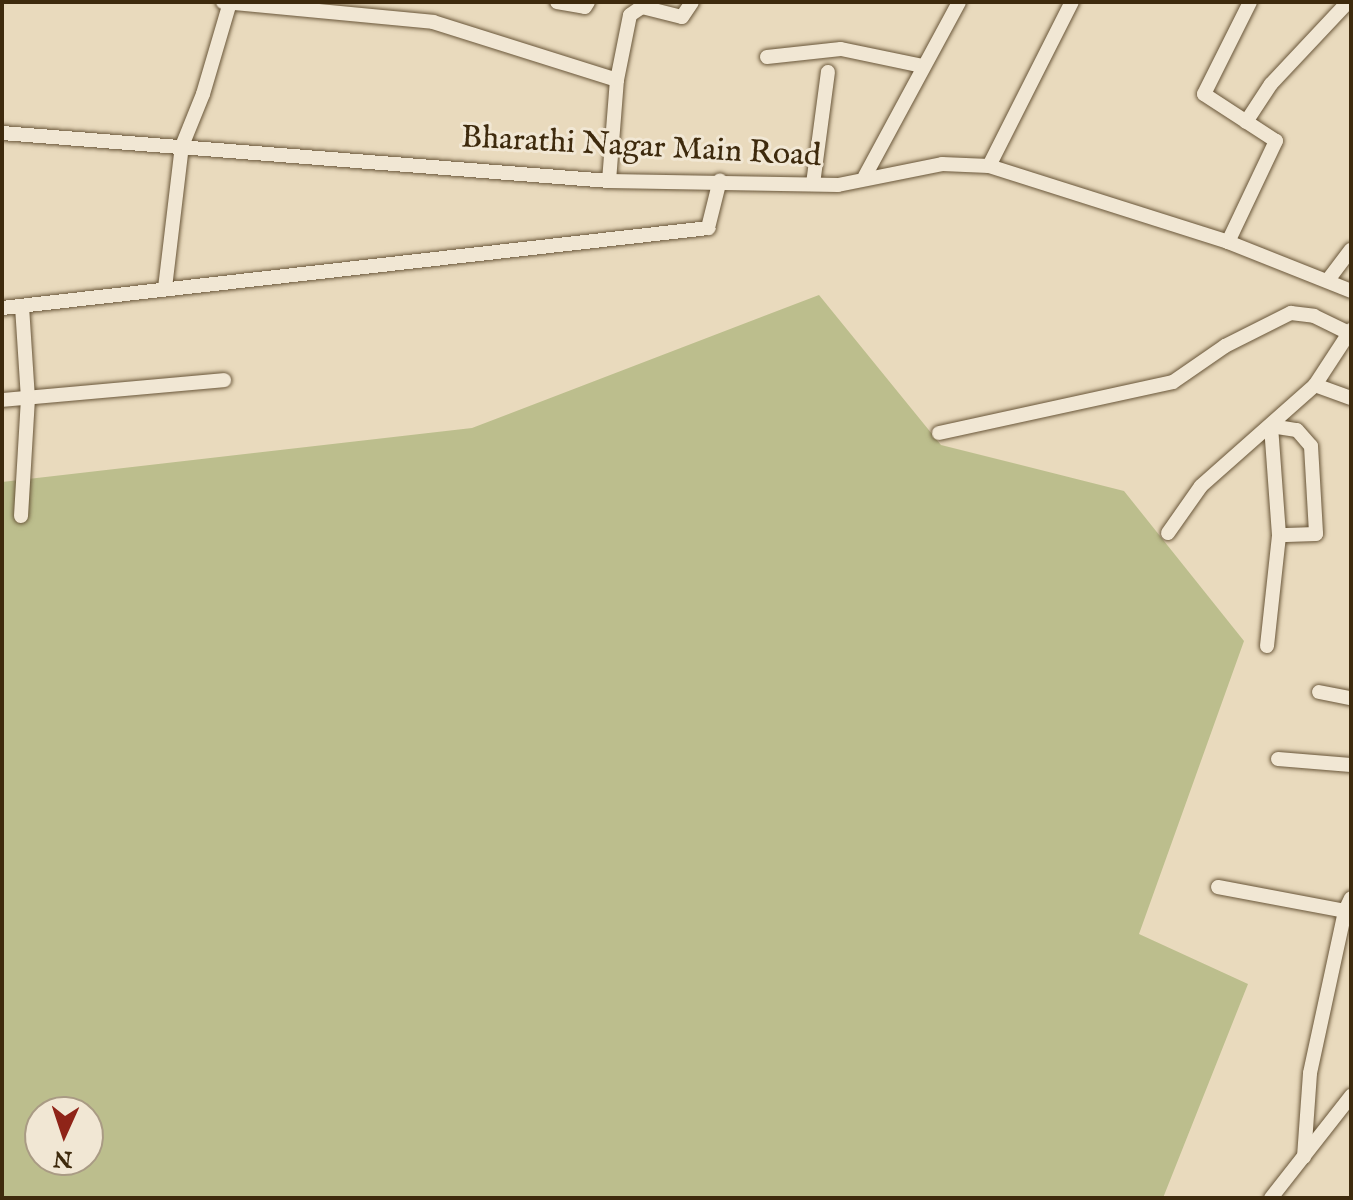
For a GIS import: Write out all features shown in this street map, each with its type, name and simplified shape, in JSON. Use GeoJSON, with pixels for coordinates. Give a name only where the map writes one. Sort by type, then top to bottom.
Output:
{"type":"FeatureCollection","features":[{"type":"Feature","properties":{"kind":"street"},"geometry":{"type":"LineString","coordinates":[[223,2],[433,22],[617,80]]}},
{"type":"Feature","properties":{"kind":"street"},"geometry":{"type":"LineString","coordinates":[[165,288],[182,146],[203,94],[230,2]]}},
{"type":"Feature","properties":{"kind":"street"},"geometry":{"type":"LineString","coordinates":[[557,2],[585,7],[588,2]]}},
{"type":"Feature","properties":{"kind":"street"},"geometry":{"type":"LineString","coordinates":[[609,181],[617,80],[630,15],[642,7],[682,17],[692,2]]}},
{"type":"Feature","properties":{"kind":"street"},"geometry":{"type":"LineString","coordinates":[[865,176],[959,2]]}},
{"type":"Feature","properties":{"kind":"street"},"geometry":{"type":"LineString","coordinates":[[989,166],[1072,2]]}},
{"type":"Feature","properties":{"kind":"street"},"geometry":{"type":"LineString","coordinates":[[1228,242],[1276,141],[1204,94],[1250,2]]}},
{"type":"Feature","properties":{"kind":"street"},"geometry":{"type":"LineString","coordinates":[[1246,122],[1271,84],[1348,2]]}},
{"type":"Feature","properties":{"kind":"street"},"geometry":{"type":"LineString","coordinates":[[767,57],[841,49],[923,66]]}},
{"type":"Feature","properties":{"kind":"street"},"geometry":{"type":"LineString","coordinates":[[813,184],[828,72]]}},
{"type":"Feature","properties":{"kind":"street","name":"Bharathi Nagar Main Road"},"geometry":{"type":"LineString","coordinates":[[2,133],[609,181],[720,180],[838,185],[865,176],[942,164],[989,166],[1228,242],[1351,291]]}},
{"type":"Feature","properties":{"kind":"street"},"geometry":{"type":"LineString","coordinates":[[2,308],[708,228],[720,180]]}},
{"type":"Feature","properties":{"kind":"street"},"geometry":{"type":"LineString","coordinates":[[1328,280],[1351,250]]}},
{"type":"Feature","properties":{"kind":"street"},"geometry":{"type":"LineString","coordinates":[[21,516],[28,399],[22,306]]}},
{"type":"Feature","properties":{"kind":"street"},"geometry":{"type":"LineString","coordinates":[[939,433],[1173,382],[1225,346],[1291,313],[1314,316],[1350,331],[1315,385],[1201,486],[1168,533]]}},
{"type":"Feature","properties":{"kind":"street"},"geometry":{"type":"LineString","coordinates":[[2,400],[224,380]]}},
{"type":"Feature","properties":{"kind":"street"},"geometry":{"type":"LineString","coordinates":[[1315,385],[1351,398]]}},
{"type":"Feature","properties":{"kind":"street"},"geometry":{"type":"LineString","coordinates":[[1271,426],[1297,430],[1311,446],[1316,534],[1279,535]]}},
{"type":"Feature","properties":{"kind":"street"},"geometry":{"type":"LineString","coordinates":[[1267,646],[1279,535],[1271,426]]}},
{"type":"Feature","properties":{"kind":"street"},"geometry":{"type":"LineString","coordinates":[[1319,692],[1350,698],[1351,681]]}},
{"type":"Feature","properties":{"kind":"street"},"geometry":{"type":"LineString","coordinates":[[1278,759],[1351,765]]}},
{"type":"Feature","properties":{"kind":"street"},"geometry":{"type":"LineString","coordinates":[[1218,887],[1348,904],[1310,1073],[1304,1157]]}},
{"type":"Feature","properties":{"kind":"street"},"geometry":{"type":"LineString","coordinates":[[1271,1198],[1351,1096]]}},
{"type":"Feature","properties":{"kind":"green space"},"geometry":{"type":"Polygon","coordinates":[[[819,295],[941,445],[1124,491],[1244,641],[1139,934],[1248,984],[1163,1198],[2,1198],[2,482],[472,428],[819,295]]]}}]}
